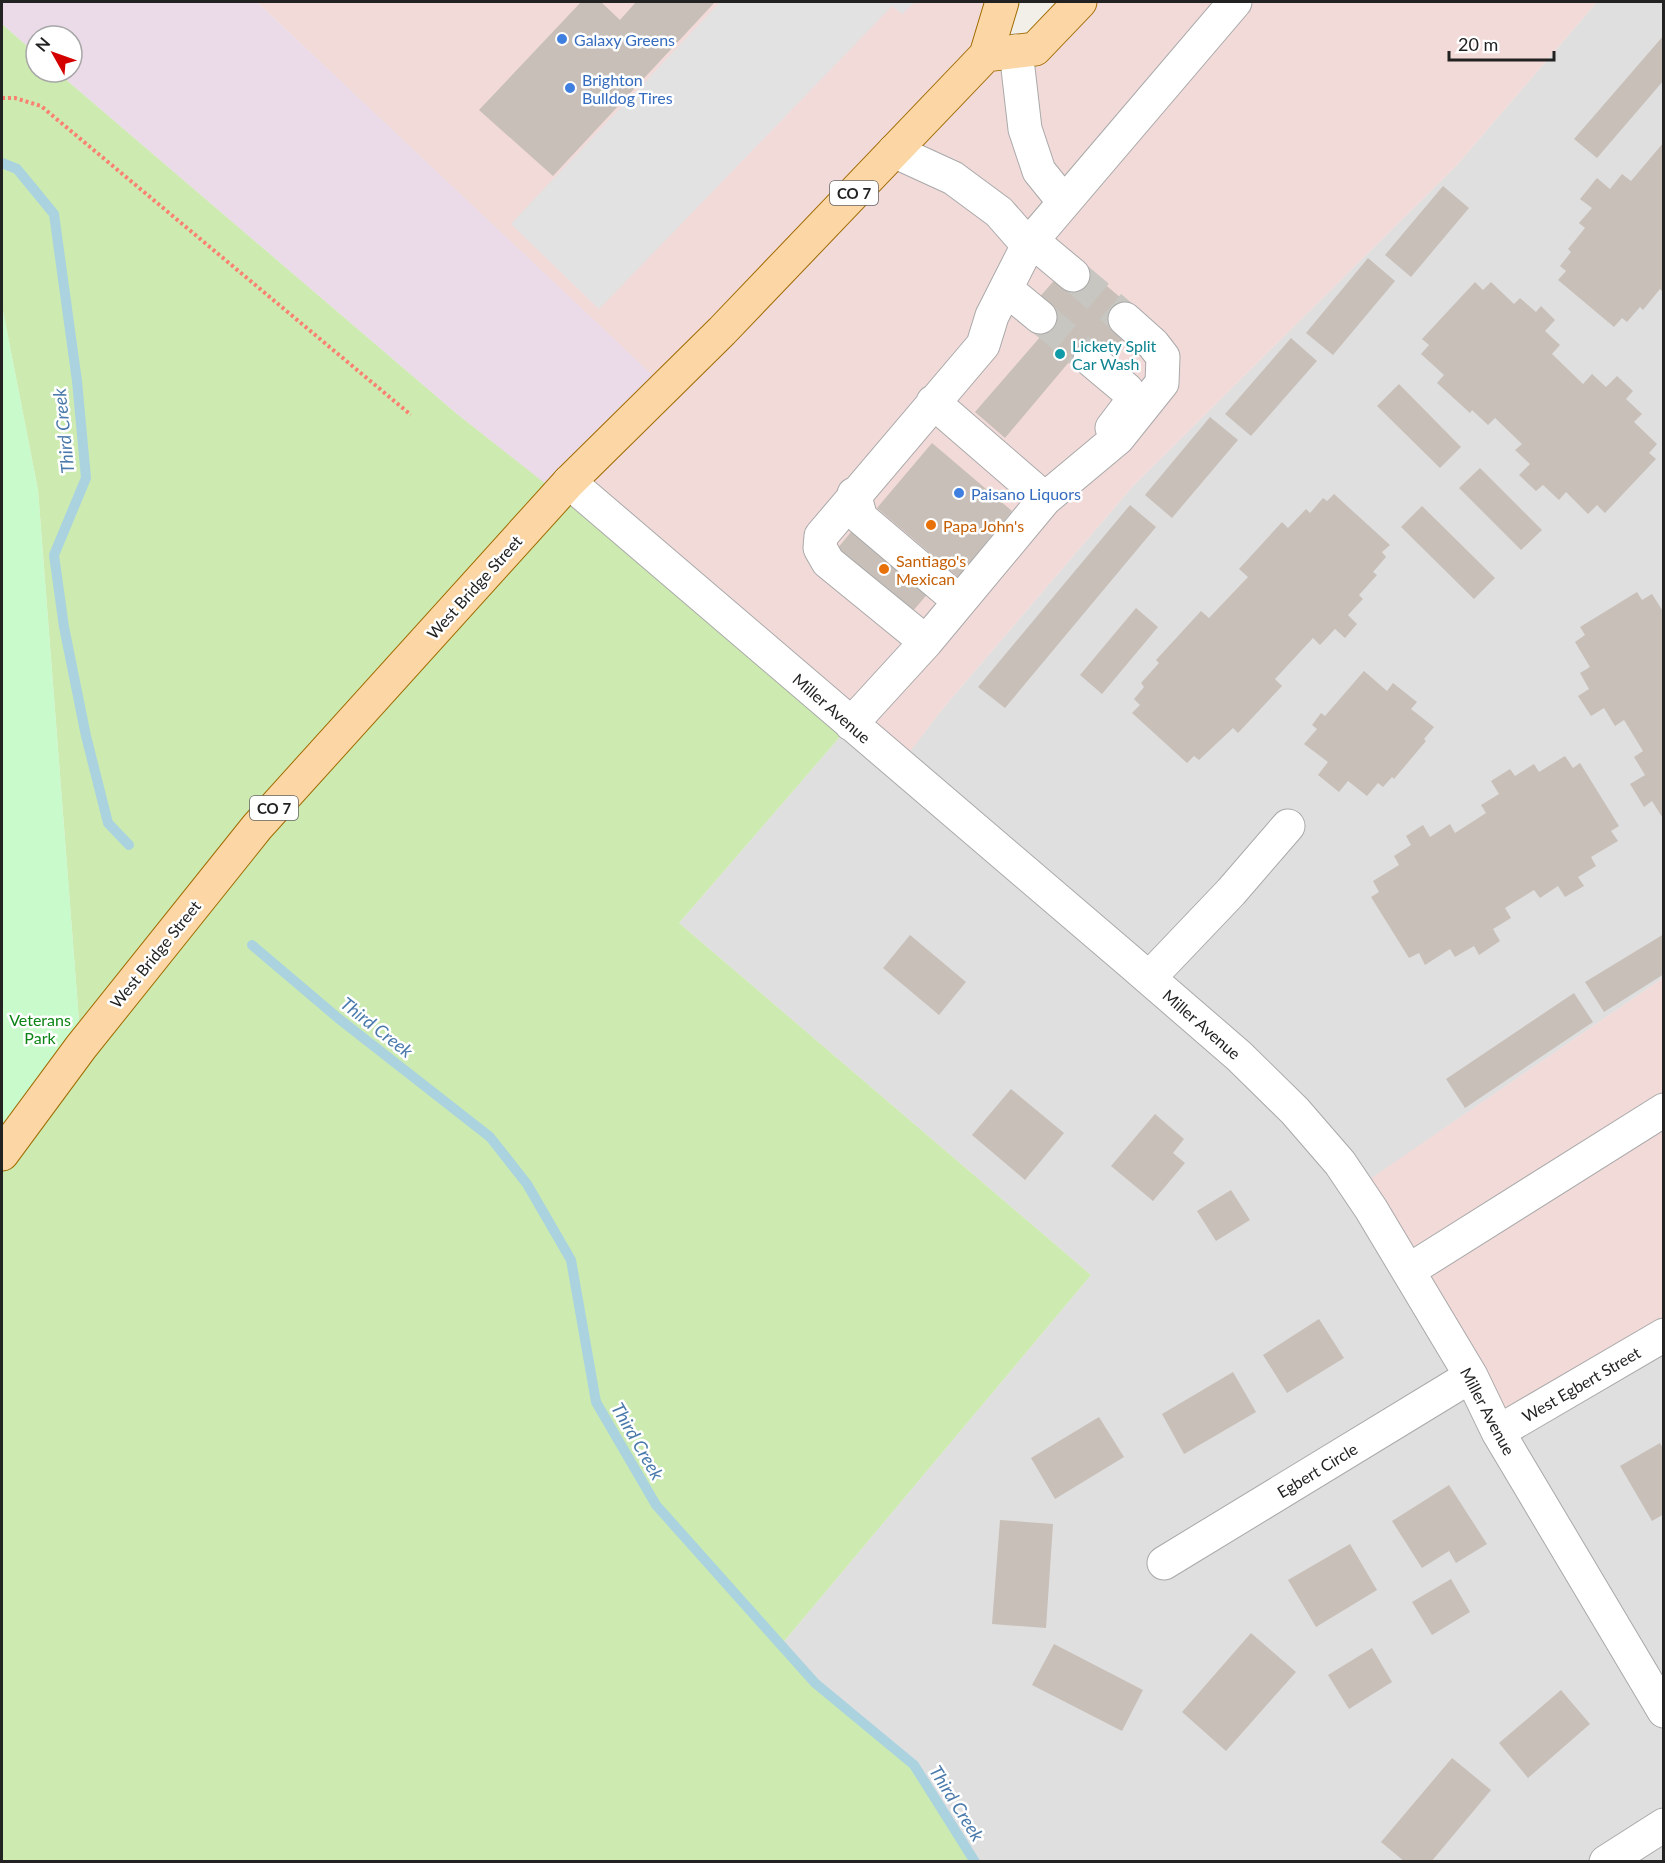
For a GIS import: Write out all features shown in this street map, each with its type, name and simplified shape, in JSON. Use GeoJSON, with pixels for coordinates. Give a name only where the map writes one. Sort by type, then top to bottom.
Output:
{"type":"FeatureCollection","features":[{"type":"Feature","properties":{"kind":"main road","name":"West Bridge Street"},"geometry":{"type":"LineString","coordinates":[[1001,53],[1002,2]]}},
{"type":"Feature","properties":{"kind":"main road","name":"West Bridge Street"},"geometry":{"type":"LineString","coordinates":[[2,1154],[81,1047],[257,827],[568,482],[722,331],[894,151],[1001,53],[1035,49],[1080,2]]}},
{"type":"Feature","properties":{"kind":"street"},"geometry":{"type":"LineString","coordinates":[[926,642],[828,562],[820,548],[821,536],[854,494],[983,345],[992,316],[1030,243],[1235,2]]}},
{"type":"Feature","properties":{"kind":"street"},"geometry":{"type":"LineString","coordinates":[[1001,53],[1039,171],[1064,202]]}},
{"type":"Feature","properties":{"kind":"street"},"geometry":{"type":"LineString","coordinates":[[894,151],[953,178],[999,212],[1030,243],[1073,275]]}},
{"type":"Feature","properties":{"kind":"street"},"geometry":{"type":"LineString","coordinates":[[1006,289],[1040,317]]}},
{"type":"Feature","properties":{"kind":"street"},"geometry":{"type":"LineString","coordinates":[[851,724],[926,642],[1044,499],[1118,438],[1162,383],[1163,357],[1153,344],[1125,319]]}},
{"type":"Feature","properties":{"kind":"street"},"geometry":{"type":"LineString","coordinates":[[1082,467],[1131,403],[1127,390],[1090,359]]}},
{"type":"Feature","properties":{"kind":"street"},"geometry":{"type":"LineString","coordinates":[[933,402],[1044,499]]}},
{"type":"Feature","properties":{"kind":"street","name":"Miller Avenue"},"geometry":{"type":"LineString","coordinates":[[568,482],[1149,978],[1239,1056],[1295,1111],[1340,1163],[1371,1209],[1471,1376],[1498,1432],[1664,1711]]}},
{"type":"Feature","properties":{"kind":"street"},"geometry":{"type":"LineString","coordinates":[[854,494],[861,518],[959,601]]}},
{"type":"Feature","properties":{"kind":"street"},"geometry":{"type":"LineString","coordinates":[[1149,978],[1231,892],[1288,826]]}},
{"type":"Feature","properties":{"kind":"street"},"geometry":{"type":"LineString","coordinates":[[1408,1271],[1664,1110]]}},
{"type":"Feature","properties":{"kind":"street","name":"West Egbert Street"},"geometry":{"type":"LineString","coordinates":[[1498,1432],[1664,1335]]}},
{"type":"Feature","properties":{"kind":"street","name":"Egbert Circle"},"geometry":{"type":"LineString","coordinates":[[1164,1563],[1471,1376]]}},
{"type":"Feature","properties":{"kind":"street"},"geometry":{"type":"LineString","coordinates":[[1606,1862],[1664,1825]]}},
{"type":"Feature","properties":{"kind":"path"},"geometry":{"type":"LineString","coordinates":[[2,98],[15,98],[41,106],[411,415]]}},
{"type":"Feature","properties":{"kind":"shaded area"},"geometry":{"type":"Polygon","coordinates":[[[2,2],[257,2],[665,387],[558,494],[457,414],[71,84],[84,84],[84,24],[24,24],[24,43],[2,24],[2,2]]]}},
{"type":"Feature","properties":{"kind":"shaded area"},"geometry":{"type":"Polygon","coordinates":[[[257,2],[1002,2],[986,54],[1035,49],[1080,2],[1597,2],[1456,166],[1133,486],[944,707],[899,766],[569,482],[664,387],[257,2]]]}},
{"type":"Feature","properties":{"kind":"shaded area"},"geometry":{"type":"Polygon","coordinates":[[[720,2],[915,2],[902,14],[892,6],[599,309],[511,224],[720,2]]]}},
{"type":"Feature","properties":{"kind":"shaded area"},"geometry":{"type":"Polygon","coordinates":[[[1597,2],[1663,2],[1663,978],[1358,1188],[1663,1335],[1663,1861],[975,1861],[914,1765],[815,1683],[781,1645],[1091,1275],[679,923],[851,724],[899,765],[944,707],[1133,486],[1456,166],[1597,2]]]}},
{"type":"Feature","properties":{"kind":"shaded area"},"geometry":{"type":"Polygon","coordinates":[[[1663,978],[1663,1335],[1498,1432],[1357,1188],[1663,978]]]}},
{"type":"Feature","properties":{"kind":"green space"},"geometry":{"type":"Polygon","coordinates":[[[2,24],[24,43],[24,84],[71,84],[457,414],[851,724],[679,923],[1091,1275],[781,1645],[815,1683],[914,1765],[975,1861],[2,1861],[2,1153],[81,1047],[38,490],[2,306],[2,24]]]}},
{"type":"Feature","properties":{"kind":"green space","name":"Veterans Park"},"geometry":{"type":"Polygon","coordinates":[[[2,306],[38,490],[81,1047],[2,1153],[2,306]]]}},
{"type":"Feature","properties":{"kind":"building"},"geometry":{"type":"Polygon","coordinates":[[[581,2],[601,2],[620,20],[636,2],[715,2],[553,176],[479,110],[581,2]]]}},
{"type":"Feature","properties":{"kind":"building"},"geometry":{"type":"Polygon","coordinates":[[[1664,35],[1664,80],[1597,158],[1574,139],[1664,35]]]}},
{"type":"Feature","properties":{"kind":"building"},"geometry":{"type":"Polygon","coordinates":[[[1664,142],[1664,293],[1660,289],[1643,310],[1640,307],[1627,322],[1622,318],[1614,327],[1558,280],[1566,271],[1560,266],[1571,252],[1568,249],[1585,228],[1579,223],[1592,208],[1580,199],[1597,178],[1610,189],[1622,174],[1631,181],[1664,142]]]}},
{"type":"Feature","properties":{"kind":"building"},"geometry":{"type":"Polygon","coordinates":[[[1443,186],[1469,208],[1411,277],[1385,255],[1443,186]]]}},
{"type":"Feature","properties":{"kind":"building"},"geometry":{"type":"Polygon","coordinates":[[[1368,258],[1395,281],[1333,355],[1306,333],[1368,258]]]}},
{"type":"Feature","properties":{"kind":"building","name":"Lickety Split Car Wash"},"geometry":{"type":"Polygon","coordinates":[[[1082,265],[1134,309],[1126,336],[1107,358],[1080,372],[1069,362],[1005,438],[975,412],[1041,336],[1031,327],[1037,300],[1058,276],[1082,265]]]}},
{"type":"Feature","properties":{"kind":"building"},"geometry":{"type":"Polygon","coordinates":[[[1475,282],[1483,290],[1491,282],[1514,304],[1520,298],[1536,312],[1541,306],[1555,320],[1545,331],[1560,345],[1552,354],[1583,384],[1592,374],[1606,387],[1617,376],[1633,391],[1626,399],[1642,414],[1634,422],[1657,444],[1649,453],[1656,459],[1605,513],[1597,505],[1588,514],[1566,492],[1559,500],[1543,485],[1536,491],[1519,475],[1530,464],[1515,450],[1522,444],[1495,418],[1488,425],[1472,410],[1470,413],[1437,383],[1444,375],[1421,354],[1429,345],[1422,339],[1475,282]]]}},
{"type":"Feature","properties":{"kind":"building"},"geometry":{"type":"Polygon","coordinates":[[[1291,338],[1317,361],[1251,436],[1225,414],[1291,338]]]}},
{"type":"Feature","properties":{"kind":"building"},"geometry":{"type":"Polygon","coordinates":[[[1399,384],[1461,447],[1440,468],[1377,406],[1399,384]]]}},
{"type":"Feature","properties":{"kind":"building"},"geometry":{"type":"Polygon","coordinates":[[[1210,417],[1238,440],[1172,518],[1145,495],[1210,417]]]}},
{"type":"Feature","properties":{"kind":"building"},"geometry":{"type":"Polygon","coordinates":[[[932,443],[1012,511],[958,577],[877,508],[932,443]]]}},
{"type":"Feature","properties":{"kind":"building"},"geometry":{"type":"Polygon","coordinates":[[[1480,468],[1542,530],[1521,550],[1459,488],[1480,468]]]}},
{"type":"Feature","properties":{"kind":"building"},"geometry":{"type":"Polygon","coordinates":[[[1334,494],[1390,545],[1382,552],[1386,557],[1373,572],[1377,575],[1359,595],[1363,599],[1348,615],[1357,624],[1345,638],[1335,629],[1320,645],[1313,638],[1275,679],[1282,686],[1238,733],[1233,728],[1199,760],[1194,756],[1187,763],[1132,713],[1140,705],[1134,699],[1144,687],[1141,683],[1159,663],[1156,660],[1201,611],[1209,618],[1248,577],[1239,569],[1282,522],[1288,528],[1306,509],[1310,513],[1323,498],[1327,501],[1334,494]]]}},
{"type":"Feature","properties":{"kind":"building"},"geometry":{"type":"Polygon","coordinates":[[[1130,505],[1156,527],[1005,708],[978,687],[1130,505]]]}},
{"type":"Feature","properties":{"kind":"building"},"geometry":{"type":"Polygon","coordinates":[[[1422,506],[1495,578],[1474,599],[1401,527],[1422,506]]]}},
{"type":"Feature","properties":{"kind":"building","name":"Santiago's Mexican"},"geometry":{"type":"Polygon","coordinates":[[[856,526],[931,590],[912,612],[837,549],[856,526]]]}},
{"type":"Feature","properties":{"kind":"building"},"geometry":{"type":"Polygon","coordinates":[[[1637,592],[1642,600],[1652,594],[1664,613],[1664,820],[1652,801],[1644,807],[1630,784],[1645,775],[1634,757],[1643,751],[1624,720],[1615,726],[1604,708],[1591,716],[1578,696],[1589,689],[1580,673],[1590,667],[1575,642],[1585,635],[1580,627],[1637,592]]]}},
{"type":"Feature","properties":{"kind":"building"},"geometry":{"type":"Polygon","coordinates":[[[1136,608],[1158,627],[1102,694],[1080,675],[1136,608]]]}},
{"type":"Feature","properties":{"kind":"building"},"geometry":{"type":"Polygon","coordinates":[[[1364,671],[1387,691],[1393,683],[1417,702],[1411,709],[1434,727],[1424,739],[1426,741],[1394,779],[1392,777],[1383,787],[1378,783],[1367,796],[1348,781],[1339,792],[1318,775],[1328,762],[1304,744],[1317,729],[1312,725],[1321,713],[1325,716],[1364,671]]]}},
{"type":"Feature","properties":{"kind":"building"},"geometry":{"type":"Polygon","coordinates":[[[1565,756],[1573,768],[1580,763],[1619,826],[1611,831],[1618,841],[1591,857],[1596,866],[1578,877],[1584,886],[1565,897],[1558,886],[1540,898],[1534,890],[1505,908],[1511,918],[1493,929],[1500,941],[1479,955],[1474,946],[1455,957],[1450,949],[1425,965],[1419,953],[1409,958],[1371,897],[1379,892],[1373,881],[1399,865],[1394,856],[1411,845],[1406,836],[1423,825],[1430,837],[1450,824],[1455,833],[1486,813],[1481,805],[1499,794],[1491,781],[1510,769],[1515,776],[1534,764],[1539,772],[1565,756]]]}},
{"type":"Feature","properties":{"kind":"building"},"geometry":{"type":"Polygon","coordinates":[[[1664,934],[1664,974],[1604,1012],[1585,982],[1664,934]]]}},
{"type":"Feature","properties":{"kind":"building"},"geometry":{"type":"Polygon","coordinates":[[[910,935],[966,982],[939,1015],[883,968],[910,935]]]}},
{"type":"Feature","properties":{"kind":"building"},"geometry":{"type":"Polygon","coordinates":[[[1574,993],[1593,1022],[1465,1108],[1446,1079],[1574,993]]]}},
{"type":"Feature","properties":{"kind":"building"},"geometry":{"type":"Polygon","coordinates":[[[1011,1089],[1064,1133],[1025,1180],[972,1135],[1011,1089]]]}},
{"type":"Feature","properties":{"kind":"building"},"geometry":{"type":"Polygon","coordinates":[[[1155,1114],[1184,1139],[1173,1153],[1185,1163],[1153,1201],[1111,1166],[1155,1114]]]}},
{"type":"Feature","properties":{"kind":"building"},"geometry":{"type":"Polygon","coordinates":[[[1231,1190],[1250,1220],[1216,1241],[1197,1211],[1231,1190]]]}},
{"type":"Feature","properties":{"kind":"building"},"geometry":{"type":"Polygon","coordinates":[[[1319,1319],[1344,1358],[1287,1393],[1263,1355],[1319,1319]]]}},
{"type":"Feature","properties":{"kind":"building"},"geometry":{"type":"Polygon","coordinates":[[[1233,1372],[1256,1412],[1184,1454],[1162,1414],[1233,1372]]]}},
{"type":"Feature","properties":{"kind":"building"},"geometry":{"type":"Polygon","coordinates":[[[1099,1417],[1124,1457],[1055,1499],[1031,1458],[1099,1417]]]}},
{"type":"Feature","properties":{"kind":"building"},"geometry":{"type":"Polygon","coordinates":[[[1660,1443],[1664,1450],[1664,1514],[1652,1521],[1620,1466],[1660,1443]]]}},
{"type":"Feature","properties":{"kind":"building"},"geometry":{"type":"Polygon","coordinates":[[[1449,1485],[1487,1544],[1456,1563],[1449,1551],[1422,1568],[1392,1521],[1449,1485]]]}},
{"type":"Feature","properties":{"kind":"building"},"geometry":{"type":"Polygon","coordinates":[[[1000,1520],[1053,1524],[1046,1628],[992,1624],[1000,1520]]]}},
{"type":"Feature","properties":{"kind":"building"},"geometry":{"type":"Polygon","coordinates":[[[1350,1544],[1377,1590],[1316,1627],[1288,1580],[1350,1544]]]}},
{"type":"Feature","properties":{"kind":"building"},"geometry":{"type":"Polygon","coordinates":[[[1451,1579],[1470,1612],[1432,1635],[1412,1602],[1451,1579]]]}},
{"type":"Feature","properties":{"kind":"building"},"geometry":{"type":"Polygon","coordinates":[[[1251,1633],[1296,1672],[1226,1751],[1182,1712],[1251,1633]]]}},
{"type":"Feature","properties":{"kind":"building"},"geometry":{"type":"Polygon","coordinates":[[[1054,1644],[1143,1690],[1122,1731],[1032,1685],[1054,1644]]]}},
{"type":"Feature","properties":{"kind":"building"},"geometry":{"type":"Polygon","coordinates":[[[1372,1648],[1392,1682],[1349,1709],[1328,1675],[1372,1648]]]}},
{"type":"Feature","properties":{"kind":"building"},"geometry":{"type":"Polygon","coordinates":[[[1561,1690],[1590,1724],[1528,1778],[1499,1743],[1561,1690]]]}},
{"type":"Feature","properties":{"kind":"building"},"geometry":{"type":"Polygon","coordinates":[[[1452,1758],[1491,1790],[1431,1862],[1405,1862],[1381,1842],[1452,1758]]]}},
{"type":"Feature","properties":{"kind":"waterway","name":"Third Creek"},"geometry":{"type":"LineString","coordinates":[[2,163],[17,169],[54,214],[77,381],[86,478],[54,555],[64,627],[86,736],[108,823],[129,845]]}},
{"type":"Feature","properties":{"kind":"waterway","name":"Third Creek"},"geometry":{"type":"LineString","coordinates":[[252,945],[338,1018],[490,1137],[527,1184],[571,1260],[596,1402],[656,1505],[815,1683],[914,1765],[975,1862]]}},
{"type":"Feature","properties":{"kind":"tunnel"},"geometry":{"type":"LineString","coordinates":[[1073,275],[1125,319]]}},
{"type":"Feature","properties":{"kind":"tunnel"},"geometry":{"type":"LineString","coordinates":[[1040,317],[1090,359]]}},
{"type":"Feature","properties":{"kind":"place","name":"Galaxy Greens"},"geometry":{"type":"Point","coordinates":[562,39]}},
{"type":"Feature","properties":{"kind":"place","name":"Brighton Bulldog Tires"},"geometry":{"type":"Point","coordinates":[570,88]}},
{"type":"Feature","properties":{"kind":"place","name":"Lickety Split Car Wash"},"geometry":{"type":"Point","coordinates":[1060,354]}},
{"type":"Feature","properties":{"kind":"place","name":"Paisano Liquors"},"geometry":{"type":"Point","coordinates":[959,493]}},
{"type":"Feature","properties":{"kind":"place","name":"Papa John's"},"geometry":{"type":"Point","coordinates":[931,525]}},
{"type":"Feature","properties":{"kind":"place","name":"Santiago's Mexican"},"geometry":{"type":"Point","coordinates":[884,569]}}]}
